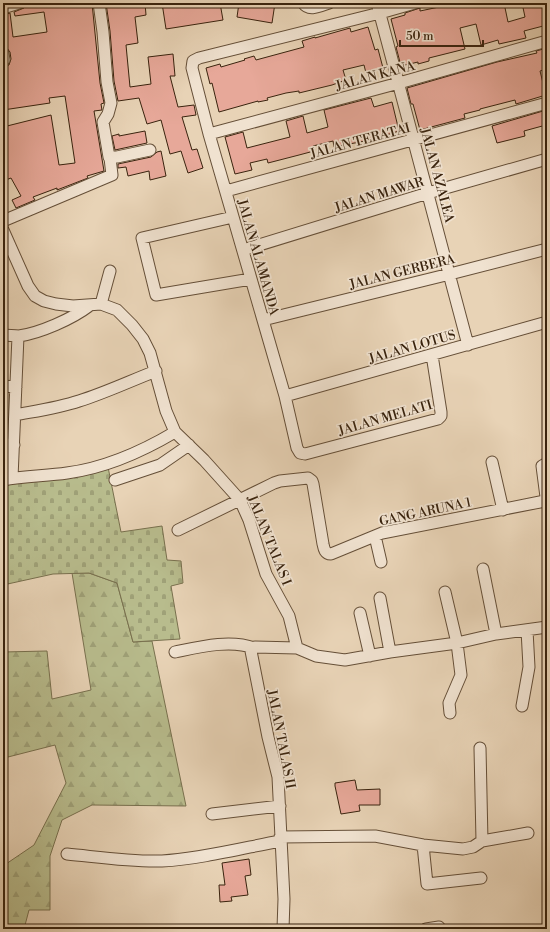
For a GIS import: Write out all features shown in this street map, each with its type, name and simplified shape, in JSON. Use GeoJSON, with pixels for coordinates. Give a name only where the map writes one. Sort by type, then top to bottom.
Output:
{"type":"FeatureCollection","features":[{"type":"Feature","properties":{"kind":"street"},"geometry":{"type":"LineString","coordinates":[[5,6],[19,3]]}},
{"type":"Feature","properties":{"kind":"street"},"geometry":{"type":"LineString","coordinates":[[3,220],[112,175],[103,122],[108,114],[111,103],[107,82],[99,3]]}},
{"type":"Feature","properties":{"kind":"street"},"geometry":{"type":"LineString","coordinates":[[307,6],[329,3]]}},
{"type":"Feature","properties":{"kind":"street"},"geometry":{"type":"LineString","coordinates":[[379,8],[414,3]]}},
{"type":"Feature","properties":{"kind":"street","name":"JALAN ALAMANDA"},"geometry":{"type":"LineString","coordinates":[[300,453],[297,448],[285,396],[209,134],[192,68],[193,61],[199,58],[379,8]]}},
{"type":"Feature","properties":{"kind":"street","name":"JALAN AZALEA"},"geometry":{"type":"LineString","coordinates":[[379,8],[468,345]]}},
{"type":"Feature","properties":{"kind":"street","name":"JALAN KANA"},"geometry":{"type":"LineString","coordinates":[[209,134],[547,41]]}},
{"type":"Feature","properties":{"kind":"street","name":"JALAN TERATAI"},"geometry":{"type":"LineString","coordinates":[[226,191],[547,103]]}},
{"type":"Feature","properties":{"kind":"street"},"geometry":{"type":"LineString","coordinates":[[110,158],[150,150]]}},
{"type":"Feature","properties":{"kind":"street","name":"JALAN MAWAR"},"geometry":{"type":"LineString","coordinates":[[243,250],[428,193],[547,159]]}},
{"type":"Feature","properties":{"kind":"street"},"geometry":{"type":"LineString","coordinates":[[233,217],[142,238],[156,295],[251,279]]}},
{"type":"Feature","properties":{"kind":"street"},"geometry":{"type":"LineString","coordinates":[[3,230],[8,253],[35,296],[44,301],[73,306],[101,304],[110,271]]}},
{"type":"Feature","properties":{"kind":"street","name":"JALAN GERBERA"},"geometry":{"type":"LineString","coordinates":[[263,320],[547,249]]}},
{"type":"Feature","properties":{"kind":"street","name":"JALAN TALAS I"},"geometry":{"type":"LineString","coordinates":[[101,304],[117,310],[143,339],[150,353],[156,371],[166,411],[176,432],[240,500],[266,574],[289,616],[297,648]]}},
{"type":"Feature","properties":{"kind":"street"},"geometry":{"type":"LineString","coordinates":[[3,335],[18,336],[57,323],[78,314],[89,306]]}},
{"type":"Feature","properties":{"kind":"street","name":"JALAN LOTUS"},"geometry":{"type":"LineString","coordinates":[[285,396],[547,322]]}},
{"type":"Feature","properties":{"kind":"street"},"geometry":{"type":"LineString","coordinates":[[18,336],[15,415],[9,444],[8,479],[68,473],[105,464],[144,449],[176,432]]}},
{"type":"Feature","properties":{"kind":"street","name":"JALAN MELATI"},"geometry":{"type":"LineString","coordinates":[[300,453],[305,454],[438,419],[441,416],[441,412],[432,355]]}},
{"type":"Feature","properties":{"kind":"street"},"geometry":{"type":"LineString","coordinates":[[15,415],[46,410],[77,402],[107,392],[156,371]]}},
{"type":"Feature","properties":{"kind":"street"},"geometry":{"type":"LineString","coordinates":[[3,386],[16,387]]}},
{"type":"Feature","properties":{"kind":"street"},"geometry":{"type":"LineString","coordinates":[[115,480],[160,465],[189,445]]}},
{"type":"Feature","properties":{"kind":"street"},"geometry":{"type":"LineString","coordinates":[[492,462],[503,510]]}},
{"type":"Feature","properties":{"kind":"street","name":"GANG ARUNA 1"},"geometry":{"type":"LineString","coordinates":[[240,500],[280,481],[308,478],[314,484],[322,544],[325,551],[328,554],[331,554],[388,532],[545,501],[546,497],[542,466],[547,462]]}},
{"type":"Feature","properties":{"kind":"street"},"geometry":{"type":"LineString","coordinates":[[178,530],[240,500]]}},
{"type":"Feature","properties":{"kind":"street"},"geometry":{"type":"LineString","coordinates":[[375,536],[381,562]]}},
{"type":"Feature","properties":{"kind":"street"},"geometry":{"type":"LineString","coordinates":[[483,569],[496,634]]}},
{"type":"Feature","properties":{"kind":"street"},"geometry":{"type":"LineString","coordinates":[[445,592],[457,643],[461,675],[449,703],[450,713]]}},
{"type":"Feature","properties":{"kind":"street"},"geometry":{"type":"LineString","coordinates":[[380,598],[390,652]]}},
{"type":"Feature","properties":{"kind":"street"},"geometry":{"type":"LineString","coordinates":[[360,612],[370,656]]}},
{"type":"Feature","properties":{"kind":"street"},"geometry":{"type":"LineString","coordinates":[[175,652],[213,645],[246,645],[254,648],[297,648],[316,656],[345,660],[457,643],[496,634],[547,627]]}},
{"type":"Feature","properties":{"kind":"street"},"geometry":{"type":"LineString","coordinates":[[522,706],[529,667],[527,630]]}},
{"type":"Feature","properties":{"kind":"street","name":"JALAN TALAS II"},"geometry":{"type":"LineString","coordinates":[[254,648],[251,652],[252,660],[278,777],[284,929]]}},
{"type":"Feature","properties":{"kind":"street"},"geometry":{"type":"LineString","coordinates":[[480,748],[482,841]]}},
{"type":"Feature","properties":{"kind":"street"},"geometry":{"type":"LineString","coordinates":[[212,814],[280,806]]}},
{"type":"Feature","properties":{"kind":"street"},"geometry":{"type":"LineString","coordinates":[[67,854],[117,860],[162,861],[183,859],[280,839],[376,836],[423,845],[468,849],[482,841],[528,833]]}},
{"type":"Feature","properties":{"kind":"street"},"geometry":{"type":"LineString","coordinates":[[423,845],[427,884],[481,878]]}},
{"type":"Feature","properties":{"kind":"street"},"geometry":{"type":"LineString","coordinates":[[426,929],[439,927]]}},
{"type":"Feature","properties":{"kind":"green space"},"geometry":{"type":"Polygon","coordinates":[[[108,467],[121,532],[162,526],[167,560],[181,561],[183,583],[171,586],[180,639],[133,642],[117,583],[89,573],[53,574],[3,585],[3,483],[108,467]]]}},
{"type":"Feature","properties":{"kind":"green space"},"geometry":{"type":"Polygon","coordinates":[[[72,573],[89,573],[117,583],[133,642],[152,641],[186,806],[92,805],[62,820],[50,856],[50,910],[29,910],[24,929],[7,929],[3,866],[34,845],[66,783],[55,745],[8,757],[3,756],[3,652],[47,651],[52,699],[91,690],[72,573]]]}},
{"type":"Feature","properties":{"kind":"building"},"geometry":{"type":"Polygon","coordinates":[[[92,3],[100,83],[104,103],[101,104],[102,110],[94,111],[104,171],[87,176],[88,178],[57,190],[57,188],[33,197],[35,200],[16,208],[12,200],[21,196],[11,178],[3,181],[3,127],[51,115],[59,165],[75,163],[65,96],[49,98],[50,103],[3,110],[3,67],[9,65],[11,59],[10,52],[6,47],[3,28],[3,15],[10,13],[13,37],[47,32],[44,12],[15,16],[14,12],[24,8],[26,4],[92,3]]]}},
{"type":"Feature","properties":{"kind":"building"},"geometry":{"type":"Polygon","coordinates":[[[106,3],[145,3],[146,15],[135,17],[138,43],[126,45],[130,87],[151,84],[148,57],[173,54],[175,76],[170,76],[178,107],[194,105],[196,115],[182,117],[192,150],[197,149],[203,168],[188,173],[181,151],[170,154],[161,120],[147,124],[139,98],[118,101],[114,81],[106,3]]]}},
{"type":"Feature","properties":{"kind":"building"},"geometry":{"type":"Polygon","coordinates":[[[162,3],[220,3],[223,20],[166,29],[162,3]]]}},
{"type":"Feature","properties":{"kind":"building"},"geometry":{"type":"Polygon","coordinates":[[[239,3],[275,3],[272,23],[237,17],[239,3]]]}},
{"type":"Feature","properties":{"kind":"building"},"geometry":{"type":"Polygon","coordinates":[[[458,3],[504,3],[508,22],[525,17],[522,3],[543,3],[547,18],[547,25],[524,31],[526,38],[499,44],[498,40],[481,45],[476,24],[460,28],[465,49],[429,58],[429,61],[418,64],[418,62],[401,66],[396,47],[398,46],[391,19],[405,15],[405,13],[420,8],[420,11],[458,3]]]}},
{"type":"Feature","properties":{"kind":"building"},"geometry":{"type":"Polygon","coordinates":[[[368,27],[375,50],[378,49],[383,68],[366,73],[364,65],[343,70],[346,80],[332,85],[299,93],[299,91],[286,93],[267,98],[268,100],[258,101],[219,112],[212,83],[210,84],[206,68],[220,64],[221,67],[254,56],[256,60],[304,47],[302,41],[315,37],[350,28],[351,32],[368,27]]]}},
{"type":"Feature","properties":{"kind":"building"},"geometry":{"type":"Polygon","coordinates":[[[547,48],[547,69],[540,71],[546,95],[516,104],[515,100],[480,109],[464,114],[465,118],[420,130],[407,88],[497,62],[537,53],[536,51],[547,48]]]}},
{"type":"Feature","properties":{"kind":"building"},"geometry":{"type":"Polygon","coordinates":[[[371,98],[374,107],[392,102],[399,131],[370,140],[334,147],[333,141],[313,146],[314,151],[268,163],[267,159],[250,163],[252,170],[235,174],[225,137],[243,132],[247,148],[290,137],[286,121],[303,116],[307,133],[328,127],[324,110],[371,98]]]}},
{"type":"Feature","properties":{"kind":"building"},"geometry":{"type":"Polygon","coordinates":[[[543,111],[546,125],[524,131],[525,136],[497,143],[492,126],[543,111]]]}},
{"type":"Feature","properties":{"kind":"building"},"geometry":{"type":"Polygon","coordinates":[[[145,131],[147,143],[115,150],[112,136],[145,131]]]}},
{"type":"Feature","properties":{"kind":"building"},"geometry":{"type":"Polygon","coordinates":[[[161,151],[166,176],[150,180],[149,171],[128,176],[126,167],[118,168],[118,164],[151,157],[157,152],[161,151]]]}},
{"type":"Feature","properties":{"kind":"building"},"geometry":{"type":"Polygon","coordinates":[[[355,780],[357,790],[380,789],[380,805],[359,805],[360,811],[341,814],[335,783],[355,780]]]}},
{"type":"Feature","properties":{"kind":"building"},"geometry":{"type":"Polygon","coordinates":[[[249,859],[251,875],[245,876],[248,895],[231,897],[232,901],[220,902],[219,885],[225,885],[222,863],[249,859]]]}}]}
